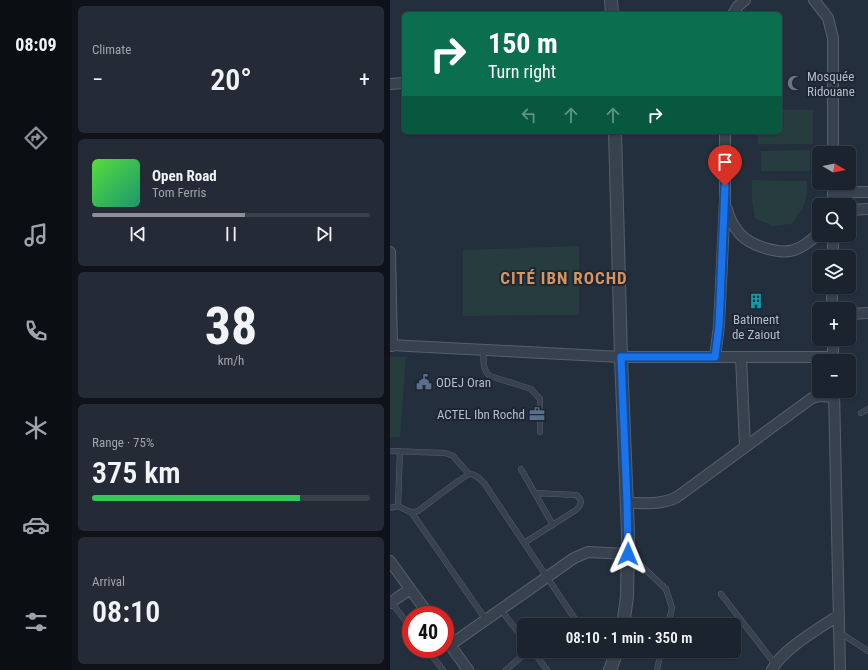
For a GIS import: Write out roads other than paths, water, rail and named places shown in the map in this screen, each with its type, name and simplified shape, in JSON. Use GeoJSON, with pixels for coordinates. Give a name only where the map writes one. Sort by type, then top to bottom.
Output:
{"type":"FeatureCollection","features":[{"type":"Feature","properties":{"kind":"street"},"geometry":{"type":"LineString","coordinates":[[611,0],[612,12]]}},
{"type":"Feature","properties":{"kind":"street"},"geometry":{"type":"LineString","coordinates":[[734,12],[738,6],[745,0]]}},
{"type":"Feature","properties":{"kind":"street"},"geometry":{"type":"LineString","coordinates":[[814,0],[828,18],[833,38],[833,146]]}},
{"type":"Feature","properties":{"kind":"street"},"geometry":{"type":"LineString","coordinates":[[390,84],[402,83]]}},
{"type":"Feature","properties":{"kind":"street"},"geometry":{"type":"LineString","coordinates":[[615,134],[621,357],[627,503],[628,554],[627,598],[625,618]]}},
{"type":"Feature","properties":{"kind":"street"},"geometry":{"type":"LineString","coordinates":[[715,357],[719,326],[725,200],[725,134]]}},
{"type":"Feature","properties":{"kind":"street"},"geometry":{"type":"LineString","coordinates":[[850,190],[868,192]]}},
{"type":"Feature","properties":{"kind":"street"},"geometry":{"type":"LineString","coordinates":[[725,200],[730,220],[740,235],[758,246],[778,251],[793,250],[812,241]]}},
{"type":"Feature","properties":{"kind":"street"},"geometry":{"type":"LineString","coordinates":[[856,210],[868,209]]}},
{"type":"Feature","properties":{"kind":"street"},"geometry":{"type":"LineString","coordinates":[[390,252],[391,346],[621,357],[812,359]]}},
{"type":"Feature","properties":{"kind":"street"},"geometry":{"type":"LineString","coordinates":[[856,314],[868,313]]}},
{"type":"Feature","properties":{"kind":"street"},"geometry":{"type":"LineString","coordinates":[[741,357],[745,447]]}},
{"type":"Feature","properties":{"kind":"street"},"geometry":{"type":"LineString","coordinates":[[627,503],[669,501],[677,497],[812,398]]}},
{"type":"Feature","properties":{"kind":"street"},"geometry":{"type":"LineString","coordinates":[[834,398],[840,670]]}},
{"type":"Feature","properties":{"kind":"street"},"geometry":{"type":"LineString","coordinates":[[454,639],[501,610],[574,558],[588,552],[628,554]]}},
{"type":"Feature","properties":{"kind":"street"},"geometry":{"type":"LineString","coordinates":[[390,561],[422,606]]}},
{"type":"Feature","properties":{"kind":"street"},"geometry":{"type":"LineString","coordinates":[[391,602],[410,589]]}},
{"type":"Feature","properties":{"kind":"street"},"geometry":{"type":"LineString","coordinates":[[773,667],[791,648],[839,615]]}},
{"type":"Feature","properties":{"kind":"street"},"geometry":{"type":"LineString","coordinates":[[454,650],[468,670]]}},
{"type":"Feature","properties":{"kind":"street"},"geometry":{"type":"LineString","coordinates":[[610,670],[614,658]]}},
{"type":"Feature","properties":{"kind":"lane"},"geometry":{"type":"LineString","coordinates":[[483,350],[484,370],[486,374],[531,389],[540,399],[540,432]]}},
{"type":"Feature","properties":{"kind":"lane"},"geometry":{"type":"LineString","coordinates":[[861,413],[868,409]]}},
{"type":"Feature","properties":{"kind":"lane"},"geometry":{"type":"LineString","coordinates":[[390,451],[445,452],[453,456],[470,474],[474,475],[484,483],[574,618]]}},
{"type":"Feature","properties":{"kind":"lane"},"geometry":{"type":"LineString","coordinates":[[398,506],[400,451]]}},
{"type":"Feature","properties":{"kind":"lane"},"geometry":{"type":"LineString","coordinates":[[521,469],[553,525]]}},
{"type":"Feature","properties":{"kind":"lane"},"geometry":{"type":"LineString","coordinates":[[412,513],[418,511],[470,474]]}},
{"type":"Feature","properties":{"kind":"lane"},"geometry":{"type":"LineString","coordinates":[[524,543],[581,506],[580,498],[576,495],[535,493]]}},
{"type":"Feature","properties":{"kind":"lane"},"geometry":{"type":"LineString","coordinates":[[390,508],[398,506],[412,513],[486,620]]}},
{"type":"Feature","properties":{"kind":"lane"},"geometry":{"type":"LineString","coordinates":[[628,554],[666,589],[672,608],[670,618]]}},
{"type":"Feature","properties":{"kind":"lane"},"geometry":{"type":"LineString","coordinates":[[722,594],[773,667]]}},
{"type":"Feature","properties":{"kind":"lane"},"geometry":{"type":"LineString","coordinates":[[391,602],[402,616]]}},
{"type":"Feature","properties":{"kind":"lane"},"geometry":{"type":"LineString","coordinates":[[501,610],[517,631]]}},
{"type":"Feature","properties":{"kind":"lane"},"geometry":{"type":"LineString","coordinates":[[839,632],[868,652]]}},
{"type":"Feature","properties":{"kind":"lane"},"geometry":{"type":"LineString","coordinates":[[434,658],[443,670]]}},
{"type":"Feature","properties":{"kind":"lane"},"geometry":{"type":"LineString","coordinates":[[506,670],[520,658]]}},
{"type":"Feature","properties":{"kind":"lane"},"geometry":{"type":"LineString","coordinates":[[538,658],[547,670]]}},
{"type":"Feature","properties":{"kind":"lane"},"geometry":{"type":"LineString","coordinates":[[657,670],[660,658]]}},
{"type":"Feature","properties":{"kind":"place","name":"Mosquée Ridouane"},"geometry":{"type":"Point","coordinates":[795,83]}},
{"type":"Feature","properties":{"kind":"place","name":"Batiment de Zaiout"},"geometry":{"type":"Point","coordinates":[756,301]}},
{"type":"Feature","properties":{"kind":"place","name":"ODEJ Oran"},"geometry":{"type":"Point","coordinates":[424,382]}},
{"type":"Feature","properties":{"kind":"place","name":"ACTEL Ibn Rochd"},"geometry":{"type":"Point","coordinates":[537,414]}},
{"type":"Feature","properties":{"kind":"district","name":"CITÉ IBN ROCHD"},"geometry":{"type":"Point","coordinates":[564,278]}}]}
